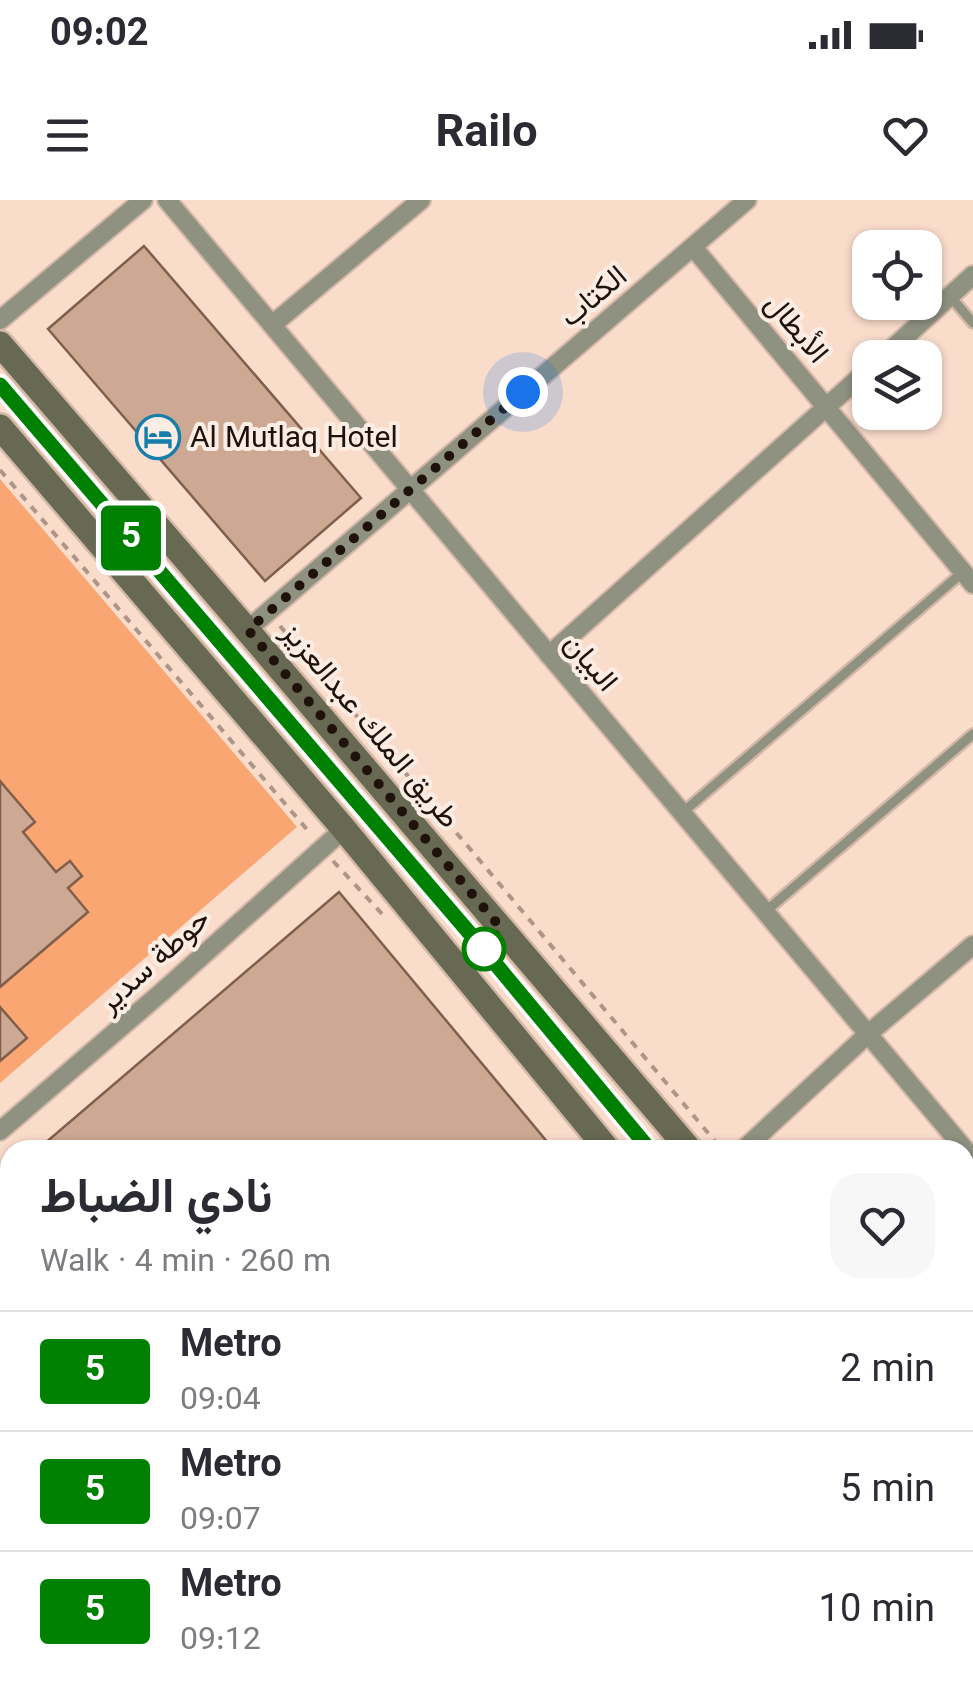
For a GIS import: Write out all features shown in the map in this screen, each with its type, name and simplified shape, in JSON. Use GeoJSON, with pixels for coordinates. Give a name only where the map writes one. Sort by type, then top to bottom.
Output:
{"type":"FeatureCollection","features":[{"type":"Feature","properties":{"kind":"main road","name":"طريق الملك عبدالعزيز"},"geometry":{"type":"LineString","coordinates":[[0,344],[682,1140]]}},
{"type":"Feature","properties":{"kind":"main road"},"geometry":{"type":"LineString","coordinates":[[0,427],[344,829],[600,1140]]}},
{"type":"Feature","properties":{"kind":"street"},"geometry":{"type":"LineString","coordinates":[[0,320],[143,200]]}},
{"type":"Feature","properties":{"kind":"street","name":"البيان"},"geometry":{"type":"LineString","coordinates":[[167,200],[956,1140]]}},
{"type":"Feature","properties":{"kind":"street"},"geometry":{"type":"LineString","coordinates":[[272,326],[421,200]]}},
{"type":"Feature","properties":{"kind":"street","name":"الكتاب"},"geometry":{"type":"LineString","coordinates":[[248,630],[747,200]]}},
{"type":"Feature","properties":{"kind":"street","name":"الأبطال"},"geometry":{"type":"LineString","coordinates":[[693,246],[968,578]]}},
{"type":"Feature","properties":{"kind":"street"},"geometry":{"type":"LineString","coordinates":[[902,340],[973,276]]}},
{"type":"Feature","properties":{"kind":"street"},"geometry":{"type":"LineString","coordinates":[[550,656],[852,384]]}},
{"type":"Feature","properties":{"kind":"street","name":"حوطة سدير"},"geometry":{"type":"LineString","coordinates":[[0,1131],[344,829]]}},
{"type":"Feature","properties":{"kind":"street"},"geometry":{"type":"LineString","coordinates":[[754,1140],[868,1034],[973,945]]}},
{"type":"Feature","properties":{"kind":"lane"},"geometry":{"type":"LineString","coordinates":[[950,296],[973,322]]}},
{"type":"Feature","properties":{"kind":"lane"},"geometry":{"type":"LineString","coordinates":[[682,813],[968,578]]}},
{"type":"Feature","properties":{"kind":"lane"},"geometry":{"type":"LineString","coordinates":[[765,912],[973,734]]}},
{"type":"Feature","properties":{"kind":"path"},"geometry":{"type":"LineString","coordinates":[[0,470],[314,837]]}},
{"type":"Feature","properties":{"kind":"path"},"geometry":{"type":"LineString","coordinates":[[268,612],[714,1140]]}},
{"type":"Feature","properties":{"kind":"shaded area"},"geometry":{"type":"Polygon","coordinates":[[[0,479],[297,827],[0,1083],[0,479]]]}},
{"type":"Feature","properties":{"kind":"building"},"geometry":{"type":"Polygon","coordinates":[[[144,246],[361,498],[265,581],[48,329],[144,246]]]}},
{"type":"Feature","properties":{"kind":"building"},"geometry":{"type":"Polygon","coordinates":[[[0,781],[35,822],[23,832],[56,872],[70,861],[82,876],[68,888],[88,912],[0,987],[0,781]]]}},
{"type":"Feature","properties":{"kind":"building"},"geometry":{"type":"Polygon","coordinates":[[[339,892],[546,1140],[49,1140],[339,892]]]}},
{"type":"Feature","properties":{"kind":"building"},"geometry":{"type":"Polygon","coordinates":[[[0,1007],[27,1038],[0,1061],[0,1007]]]}},
{"type":"Feature","properties":{"kind":"metro line","name":"5"},"geometry":{"type":"LineString","coordinates":[[0,385],[642,1140]]}},
{"type":"Feature","properties":{"kind":"place","name":"Al Mutlaq Hotel"},"geometry":{"type":"Point","coordinates":[158,437]}},
{"type":"Feature","properties":{"kind":"route"},"geometry":{"type":"LineString","coordinates":[[484,949],[501,928],[248,630],[523,392]]}}]}
